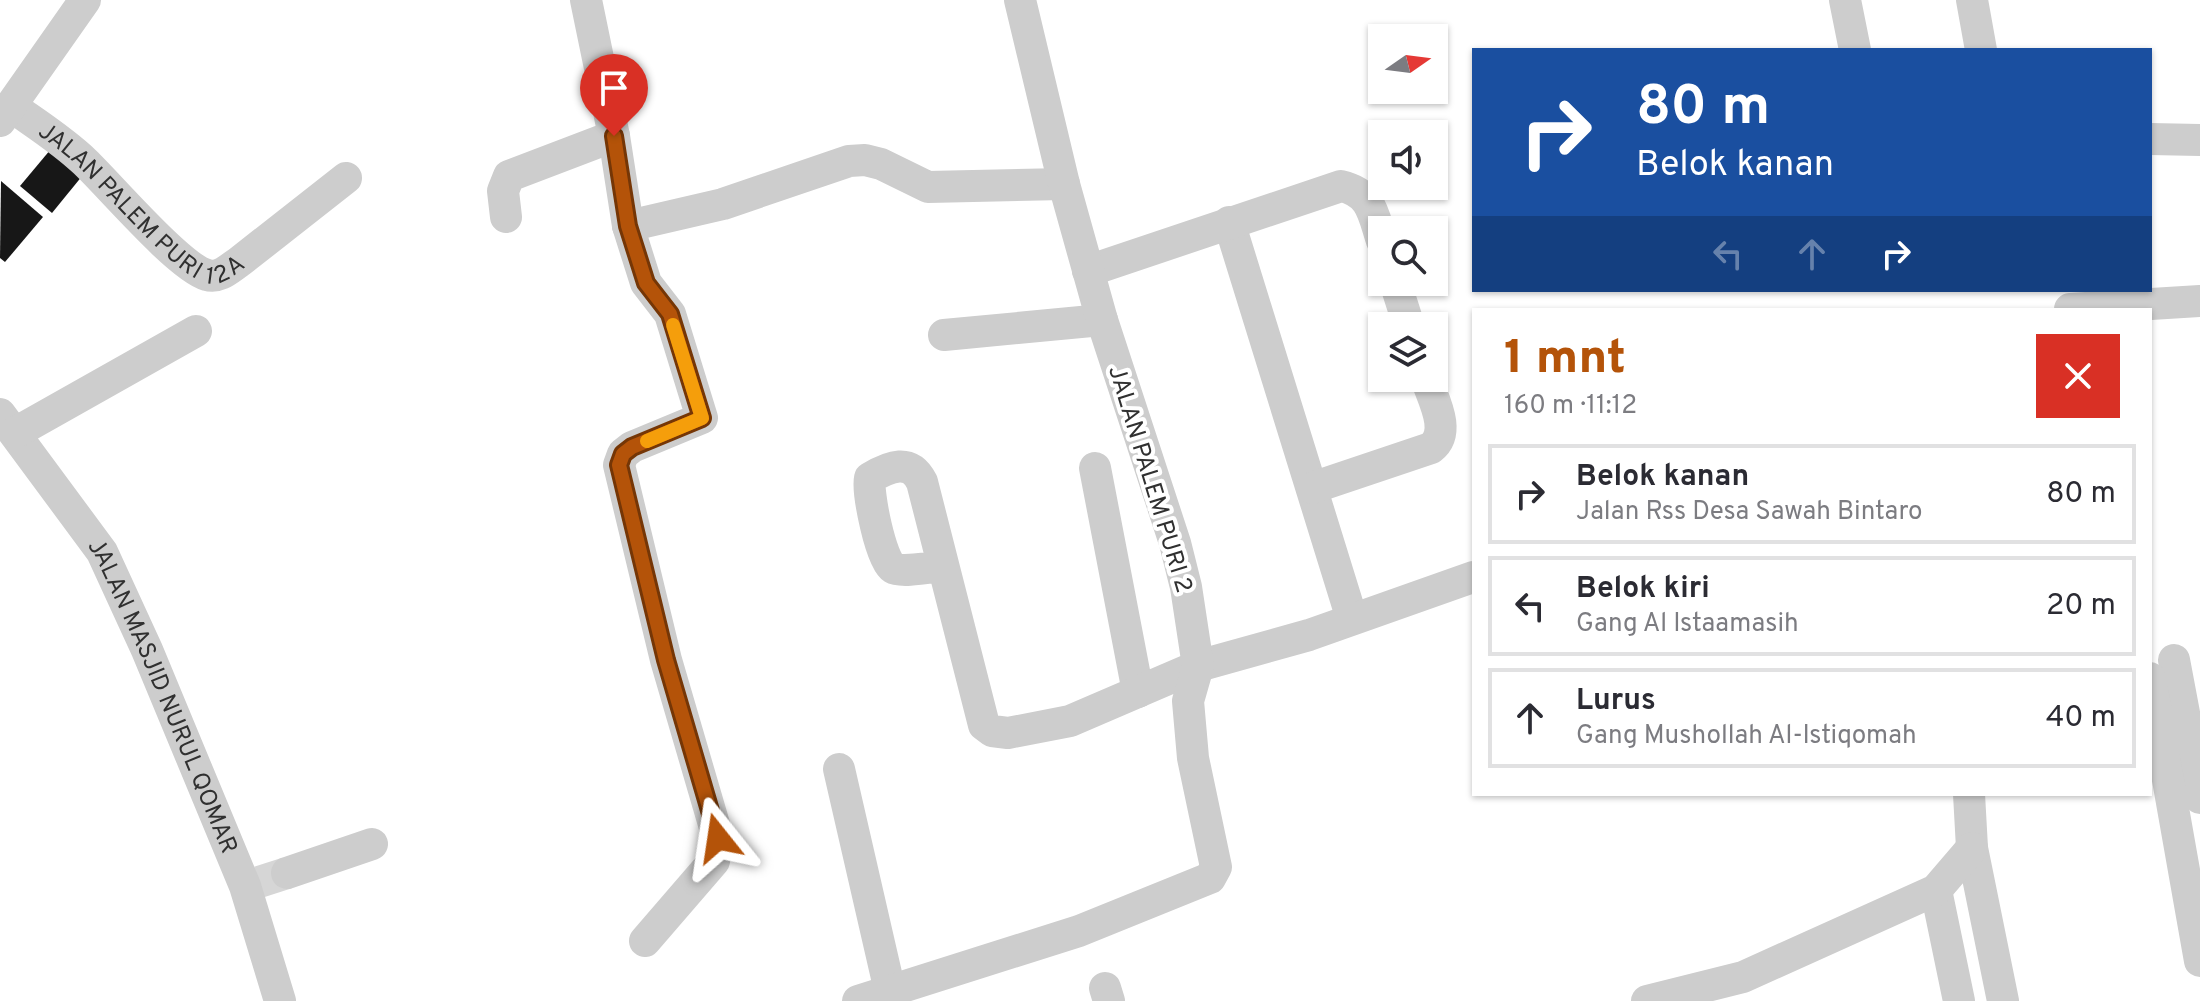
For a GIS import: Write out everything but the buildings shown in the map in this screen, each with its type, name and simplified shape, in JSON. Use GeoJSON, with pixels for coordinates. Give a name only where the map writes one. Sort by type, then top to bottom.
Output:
{"type":"FeatureCollection","features":[{"type":"Feature","properties":{"kind":"street"},"geometry":{"type":"LineString","coordinates":[[5,113],[85,0]]}},
{"type":"Feature","properties":{"kind":"street"},"geometry":{"type":"LineString","coordinates":[[586,0],[614,136],[628,226],[646,283],[670,314],[702,418],[632,447],[623,454],[619,465],[666,660],[718,838],[714,861],[645,941]]}},
{"type":"Feature","properties":{"kind":"street","name":"JALAN PALEM PURI 2"},"geometry":{"type":"LineString","coordinates":[[858,1001],[1079,931],[1210,878],[1216,867],[1193,758],[1188,701],[1198,666],[1186,587],[1175,543],[1088,271],[1020,0]]}},
{"type":"Feature","properties":{"kind":"street"},"geometry":{"type":"LineString","coordinates":[[1845,0],[1855,48]]}},
{"type":"Feature","properties":{"kind":"street"},"geometry":{"type":"LineString","coordinates":[[1972,0],[1981,48]]}},
{"type":"Feature","properties":{"kind":"street","name":"JALAN PALEM PURI 12A"},"geometry":{"type":"LineString","coordinates":[[5,113],[67,147],[176,254],[210,277],[224,273],[346,178]]}},
{"type":"Feature","properties":{"kind":"street"},"geometry":{"type":"LineString","coordinates":[[506,217],[503,191],[509,176],[614,136]]}},
{"type":"Feature","properties":{"kind":"street"},"geometry":{"type":"LineString","coordinates":[[2152,139],[2200,140]]}},
{"type":"Feature","properties":{"kind":"street"},"geometry":{"type":"LineString","coordinates":[[628,226],[723,204],[849,161],[865,160],[881,164],[928,187],[1064,184]]}},
{"type":"Feature","properties":{"kind":"street"},"geometry":{"type":"LineString","coordinates":[[1088,271],[1341,186],[1356,189],[1374,216]]}},
{"type":"Feature","properties":{"kind":"street"},"geometry":{"type":"LineString","coordinates":[[1229,222],[1352,619]]}},
{"type":"Feature","properties":{"kind":"street"},"geometry":{"type":"LineString","coordinates":[[2086,308],[2200,301]]}},
{"type":"Feature","properties":{"kind":"street"},"geometry":{"type":"LineString","coordinates":[[944,335],[1102,320]]}},
{"type":"Feature","properties":{"kind":"street"},"geometry":{"type":"LineString","coordinates":[[8,424],[196,331]]}},
{"type":"Feature","properties":{"kind":"street"},"geometry":{"type":"LineString","coordinates":[[1312,488],[1431,448],[1437,443],[1442,428],[1430,392]]}},
{"type":"Feature","properties":{"kind":"street","name":"JALAN MASJID NURUL QOMAR"},"geometry":{"type":"LineString","coordinates":[[8,424],[102,552],[147,650],[264,880],[280,1001]]}},
{"type":"Feature","properties":{"kind":"street"},"geometry":{"type":"LineString","coordinates":[[1095,468],[1138,692]]}},
{"type":"Feature","properties":{"kind":"street"},"geometry":{"type":"LineString","coordinates":[[943,566],[984,725],[992,731],[1008,733],[1070,721],[1198,666],[1309,635],[1472,577]]}},
{"type":"Feature","properties":{"kind":"street"},"geometry":{"type":"LineString","coordinates":[[2169,664],[2200,798]]}},
{"type":"Feature","properties":{"kind":"street"},"geometry":{"type":"LineString","coordinates":[[2169,664],[2200,961]]}},
{"type":"Feature","properties":{"kind":"street"},"geometry":{"type":"LineString","coordinates":[[839,769],[890,991]]}},
{"type":"Feature","properties":{"kind":"street"},"geometry":{"type":"LineString","coordinates":[[1969,796],[1972,848],[2003,1001]]}},
{"type":"Feature","properties":{"kind":"street"},"geometry":{"type":"LineString","coordinates":[[264,880],[372,844]]}},
{"type":"Feature","properties":{"kind":"street"},"geometry":{"type":"LineString","coordinates":[[1647,1001],[1745,989],[1936,890],[1972,848]]}},
{"type":"Feature","properties":{"kind":"street"},"geometry":{"type":"LineString","coordinates":[[1936,890],[1959,1001]]}},
{"type":"Feature","properties":{"kind":"tunnel"},"geometry":{"type":"LineString","coordinates":[[259,882],[287,873]]}},
{"type":"Feature","properties":{"kind":"slow traffic"},"geometry":{"type":"LineString","coordinates":[[647,441],[702,418],[673,325]]}},
{"type":"Feature","properties":{"kind":"route"},"geometry":{"type":"LineString","coordinates":[[614,136],[628,226],[646,283],[670,314],[702,418],[632,447],[623,454],[619,465],[666,660],[718,838]]}}]}
